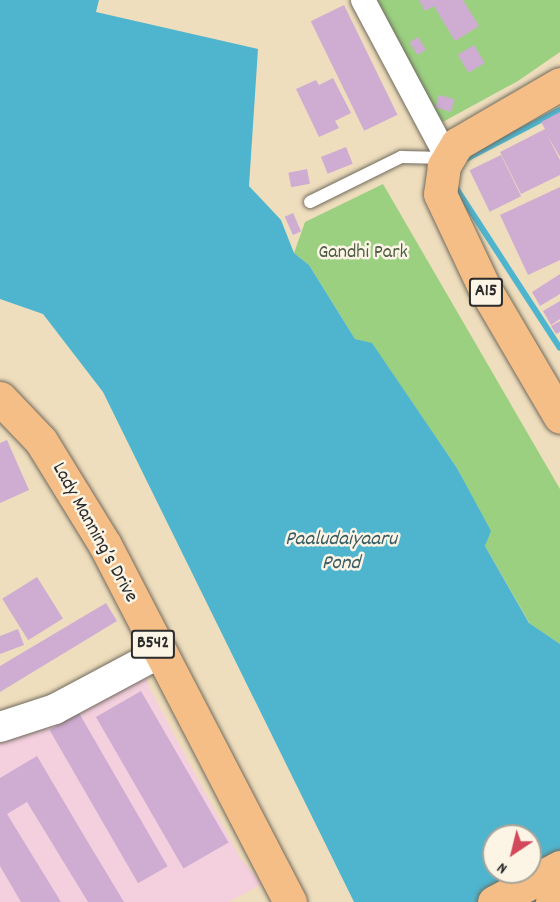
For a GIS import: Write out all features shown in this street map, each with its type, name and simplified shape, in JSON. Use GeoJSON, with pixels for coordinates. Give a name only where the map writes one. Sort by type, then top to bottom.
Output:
{"type":"FeatureCollection","features":[{"type":"Feature","properties":{"kind":"main road","name":"A15"},"geometry":{"type":"LineString","coordinates":[[560,84],[466,137],[448,159],[440,194],[447,214],[484,289],[560,417]]}},
{"type":"Feature","properties":{"kind":"main road","name":"Lady Manning’s Drive"},"geometry":{"type":"LineString","coordinates":[[0,398],[41,441],[105,545],[158,654],[290,902]]}},
{"type":"Feature","properties":{"kind":"main road"},"geometry":{"type":"LineString","coordinates":[[494,902],[560,867]]}},
{"type":"Feature","properties":{"kind":"main road"},"geometry":{"type":"LineString","coordinates":[[552,902],[560,898]]}},
{"type":"Feature","properties":{"kind":"street"},"geometry":{"type":"LineString","coordinates":[[363,0],[448,159]]}},
{"type":"Feature","properties":{"kind":"street"},"geometry":{"type":"LineString","coordinates":[[0,727],[55,709],[158,654]]}},
{"type":"Feature","properties":{"kind":"lane"},"geometry":{"type":"LineString","coordinates":[[310,202],[401,157],[448,159]]}},
{"type":"Feature","properties":{"kind":"shaded area"},"geometry":{"type":"Polygon","coordinates":[[[137,649],[150,689],[240,858],[262,884],[229,902],[0,902],[0,730],[137,649]]]}},
{"type":"Feature","properties":{"kind":"green space"},"geometry":{"type":"Polygon","coordinates":[[[376,0],[560,0],[560,52],[518,81],[441,123],[376,0]]]}},
{"type":"Feature","properties":{"kind":"green space","name":"Gandhi Park"},"geometry":{"type":"Polygon","coordinates":[[[383,184],[560,489],[560,644],[530,624],[485,546],[490,531],[457,468],[372,344],[355,339],[309,265],[294,253],[305,222],[383,184]]]}},
{"type":"Feature","properties":{"kind":"water","name":"Paaludaiyaaru Pond"},"geometry":{"type":"Polygon","coordinates":[[[0,0],[99,0],[96,12],[258,49],[249,186],[281,220],[294,253],[309,265],[355,339],[372,343],[457,468],[491,531],[485,546],[529,623],[560,644],[560,902],[354,902],[103,392],[43,314],[0,299],[0,0]]]}},
{"type":"Feature","properties":{"kind":"building"},"geometry":{"type":"Polygon","coordinates":[[[419,0],[463,0],[479,26],[455,41],[434,6],[425,11],[419,0]]]}},
{"type":"Feature","properties":{"kind":"building"},"geometry":{"type":"Polygon","coordinates":[[[344,5],[397,115],[364,131],[311,21],[344,5]]]}},
{"type":"Feature","properties":{"kind":"building"},"geometry":{"type":"Polygon","coordinates":[[[418,37],[426,50],[417,55],[410,42],[418,37]]]}},
{"type":"Feature","properties":{"kind":"building"},"geometry":{"type":"Polygon","coordinates":[[[474,45],[485,63],[469,73],[458,55],[474,45]]]}},
{"type":"Feature","properties":{"kind":"building"},"geometry":{"type":"Polygon","coordinates":[[[333,78],[351,113],[335,121],[339,128],[319,137],[296,89],[316,80],[319,85],[333,78]]]}},
{"type":"Feature","properties":{"kind":"building"},"geometry":{"type":"Polygon","coordinates":[[[439,95],[454,99],[451,112],[436,108],[439,95]]]}},
{"type":"Feature","properties":{"kind":"building"},"geometry":{"type":"Polygon","coordinates":[[[560,112],[560,157],[547,135],[560,160],[560,175],[521,194],[500,152],[545,129],[541,122],[560,112]]]}},
{"type":"Feature","properties":{"kind":"building"},"geometry":{"type":"Polygon","coordinates":[[[346,147],[353,164],[328,174],[321,157],[346,147]]]}},
{"type":"Feature","properties":{"kind":"building"},"geometry":{"type":"Polygon","coordinates":[[[501,155],[521,196],[490,212],[470,170],[501,155]]]}},
{"type":"Feature","properties":{"kind":"building"},"geometry":{"type":"Polygon","coordinates":[[[307,169],[310,184],[291,187],[288,173],[307,169]]]}},
{"type":"Feature","properties":{"kind":"building"},"geometry":{"type":"Polygon","coordinates":[[[560,187],[560,260],[528,275],[500,215],[560,187]]]}},
{"type":"Feature","properties":{"kind":"building"},"geometry":{"type":"Polygon","coordinates":[[[293,213],[301,231],[293,235],[285,217],[293,213]]]}},
{"type":"Feature","properties":{"kind":"building"},"geometry":{"type":"Polygon","coordinates":[[[560,274],[560,294],[540,306],[532,292],[560,274]]]}},
{"type":"Feature","properties":{"kind":"building"},"geometry":{"type":"Polygon","coordinates":[[[560,301],[560,319],[551,325],[543,311],[560,301]]]}},
{"type":"Feature","properties":{"kind":"building"},"geometry":{"type":"Polygon","coordinates":[[[560,321],[560,332],[556,334],[551,326],[560,321]]]}},
{"type":"Feature","properties":{"kind":"building"},"geometry":{"type":"Polygon","coordinates":[[[7,440],[29,490],[0,503],[0,443],[7,440]]]}},
{"type":"Feature","properties":{"kind":"building"},"geometry":{"type":"Polygon","coordinates":[[[37,577],[63,619],[28,640],[2,599],[37,577]]]}},
{"type":"Feature","properties":{"kind":"building"},"geometry":{"type":"Polygon","coordinates":[[[106,603],[117,621],[0,692],[0,666],[106,603]]]}},
{"type":"Feature","properties":{"kind":"building"},"geometry":{"type":"Polygon","coordinates":[[[18,629],[24,645],[0,654],[0,636],[18,629]]]}},
{"type":"Feature","properties":{"kind":"building"},"geometry":{"type":"Polygon","coordinates":[[[141,691],[228,843],[183,869],[96,717],[141,691]]]}},
{"type":"Feature","properties":{"kind":"building"},"geometry":{"type":"Polygon","coordinates":[[[79,713],[168,866],[138,883],[50,730],[79,713]]]}},
{"type":"Feature","properties":{"kind":"building"},"geometry":{"type":"Polygon","coordinates":[[[37,756],[124,902],[88,902],[27,802],[7,814],[61,902],[21,902],[0,866],[0,778],[37,756]]]}},
{"type":"Feature","properties":{"kind":"waterway"},"geometry":{"type":"LineString","coordinates":[[462,161],[560,110]]}},
{"type":"Feature","properties":{"kind":"waterway"},"geometry":{"type":"LineString","coordinates":[[454,185],[560,348]]}}]}
